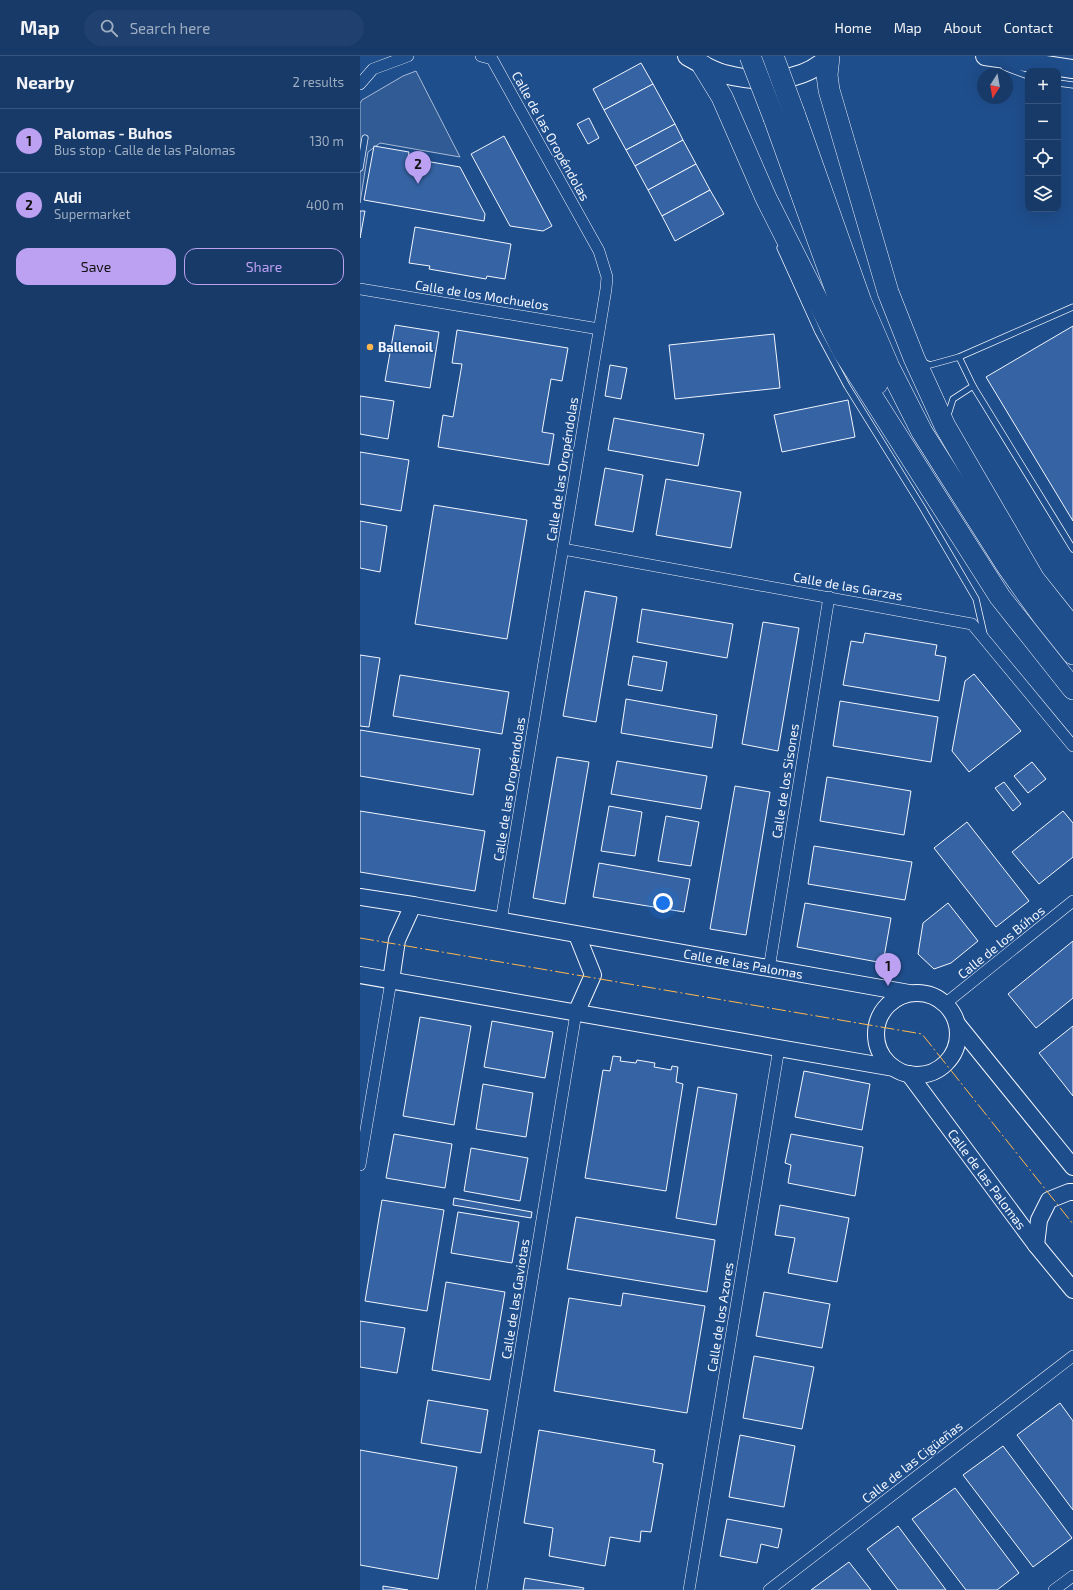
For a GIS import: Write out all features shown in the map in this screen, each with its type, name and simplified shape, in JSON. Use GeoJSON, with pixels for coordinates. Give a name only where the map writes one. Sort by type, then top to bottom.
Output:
{"type":"FeatureCollection","features":[{"type":"Feature","properties":{"kind":"highway"},"geometry":{"type":"LineString","coordinates":[[750,56],[774,118],[843,310],[866,362],[918,469]]}},
{"type":"Feature","properties":{"kind":"highway"},"geometry":{"type":"LineString","coordinates":[[773,56],[861,302],[889,367],[922,432],[1007,566],[1042,615],[1073,654]]}},
{"type":"Feature","properties":{"kind":"highway"},"geometry":{"type":"LineString","coordinates":[[829,56],[827,75],[829,90],[888,292],[914,358],[945,426],[1034,579],[1073,628]]}},
{"type":"Feature","properties":{"kind":"highway"},"geometry":{"type":"LineString","coordinates":[[695,61],[722,97],[766,198],[843,351],[1000,597],[1073,689]]}},
{"type":"Feature","properties":{"kind":"main road"},"geometry":{"type":"LineString","coordinates":[[695,61],[724,74],[748,78],[772,79],[788,78],[805,73],[818,66],[829,56]]}},
{"type":"Feature","properties":{"kind":"main road"},"geometry":{"type":"LineString","coordinates":[[985,56],[1073,69]]}},
{"type":"Feature","properties":{"kind":"street"},"geometry":{"type":"LineString","coordinates":[[360,84],[373,70],[408,56]]}},
{"type":"Feature","properties":{"kind":"street","name":"Calle de las Oropéndolas"},"geometry":{"type":"LineString","coordinates":[[481,56],[492,59],[599,251],[607,277],[501,921]]}},
{"type":"Feature","properties":{"kind":"street","name":"Calle de los Mochuelos"},"geometry":{"type":"LineString","coordinates":[[360,289],[599,329]]}},
{"type":"Feature","properties":{"kind":"street","name":"Calle de las Garzas"},"geometry":{"type":"LineString","coordinates":[[563,549],[972,624],[1073,746]]}},
{"type":"Feature","properties":{"kind":"street","name":"Calle de los Sisones"},"geometry":{"type":"LineString","coordinates":[[769,969],[829,597]]}},
{"type":"Feature","properties":{"kind":"street","name":"Calle de las Palomas"},"geometry":{"type":"LineString","coordinates":[[360,897],[414,905],[909,993]]}},
{"type":"Feature","properties":{"kind":"street","name":"Calle de los Búhos"},"geometry":{"type":"LineString","coordinates":[[946,1003],[1073,901]]}},
{"type":"Feature","properties":{"kind":"street"},"geometry":{"type":"LineString","coordinates":[[360,1165],[397,940],[414,905]]}},
{"type":"Feature","properties":{"kind":"street"},"geometry":{"type":"LineString","coordinates":[[576,1013],[592,975],[577,935]]}},
{"type":"Feature","properties":{"kind":"street"},"geometry":{"type":"LineString","coordinates":[[360,975],[894,1068],[909,1074],[923,1075],[936,1071],[947,1063],[954,1052],[958,1039],[958,1025]]}},
{"type":"Feature","properties":{"kind":"street"},"geometry":{"type":"LineString","coordinates":[[894,1068],[884,1059],[878,1046],[876,1033],[878,1019],[885,1007],[896,998],[909,993],[922,992],[935,996],[946,1003],[958,1025],[1073,1167]]}},
{"type":"Feature","properties":{"kind":"street","name":"Calle de las Gaviotas"},"geometry":{"type":"LineString","coordinates":[[481,1590],[576,1013]]}},
{"type":"Feature","properties":{"kind":"street","name":"Calle de los Azores"},"geometry":{"type":"LineString","coordinates":[[689,1590],[779,1048]]}},
{"type":"Feature","properties":{"kind":"street","name":"Calle de las Palomas"},"geometry":{"type":"LineString","coordinates":[[909,1074],[1036,1245],[1073,1290]]}},
{"type":"Feature","properties":{"kind":"street","name":"Calle de las Palomas"},"geometry":{"type":"LineString","coordinates":[[1036,1245],[1039,1220],[1049,1200],[1069,1192],[1073,1192]]}},
{"type":"Feature","properties":{"kind":"street","name":"Calle de las Cigüeñas"},"geometry":{"type":"LineString","coordinates":[[769,1590],[1073,1356]]}},
{"type":"Feature","properties":{"kind":"street"},"geometry":{"type":"LineString","coordinates":[[1054,1590],[1073,1576]]}},
{"type":"Feature","properties":{"kind":"lane"},"geometry":{"type":"LineString","coordinates":[[975,56],[1025,75]]}},
{"type":"Feature","properties":{"kind":"lane"},"geometry":{"type":"LineString","coordinates":[[1061,83],[1073,85]]}},
{"type":"Feature","properties":{"kind":"lane"},"geometry":{"type":"LineString","coordinates":[[360,168],[365,138]]}},
{"type":"Feature","properties":{"kind":"lane"},"geometry":{"type":"LineString","coordinates":[[766,198],[769,220]]}},
{"type":"Feature","properties":{"kind":"lane"},"geometry":{"type":"LineString","coordinates":[[777,242],[818,332],[847,386],[922,507],[976,599],[985,639]]}},
{"type":"Feature","properties":{"kind":"lane"},"geometry":{"type":"LineString","coordinates":[[914,358],[930,365],[959,357],[1073,307]]}},
{"type":"Feature","properties":{"kind":"lane"},"geometry":{"type":"LineString","coordinates":[[959,357],[973,386],[1073,549]]}},
{"type":"Feature","properties":{"kind":"lane"},"geometry":{"type":"LineString","coordinates":[[945,426],[953,399],[973,386]]}},
{"type":"Feature","properties":{"kind":"shaded area"},"geometry":{"type":"Polygon","coordinates":[[[416,71],[460,157],[380,143],[368,152],[360,203],[360,103],[362,100],[403,76],[416,71]]]}},
{"type":"Feature","properties":{"kind":"building"},"geometry":{"type":"Polygon","coordinates":[[[641,63],[653,84],[604,110],[593,89],[641,63]]]}},
{"type":"Feature","properties":{"kind":"building"},"geometry":{"type":"Polygon","coordinates":[[[653,84],[675,124],[626,150],[604,110],[653,84]]]}},
{"type":"Feature","properties":{"kind":"building"},"geometry":{"type":"Polygon","coordinates":[[[589,118],[599,138],[588,144],[577,124],[589,118]]]}},
{"type":"Feature","properties":{"kind":"building"},"geometry":{"type":"Polygon","coordinates":[[[675,124],[683,140],[635,166],[626,150],[675,124]]]}},
{"type":"Feature","properties":{"kind":"building"},"geometry":{"type":"Polygon","coordinates":[[[504,136],[552,226],[543,231],[510,226],[471,154],[504,136]]]}},
{"type":"Feature","properties":{"kind":"building"},"geometry":{"type":"Polygon","coordinates":[[[683,140],[696,164],[648,190],[635,166],[683,140]]]}},
{"type":"Feature","properties":{"kind":"building"},"geometry":{"type":"Polygon","coordinates":[[[374,146],[409,152],[408,158],[460,167],[485,214],[484,221],[364,200],[374,146]]]}},
{"type":"Feature","properties":{"kind":"building"},"geometry":{"type":"Polygon","coordinates":[[[696,164],[710,190],[662,216],[648,190],[696,164]]]}},
{"type":"Feature","properties":{"kind":"building"},"geometry":{"type":"Polygon","coordinates":[[[710,190],[724,214],[675,241],[662,216],[710,190]]]}},
{"type":"Feature","properties":{"kind":"building"},"geometry":{"type":"Polygon","coordinates":[[[360,211],[365,211],[360,238],[360,211]]]}},
{"type":"Feature","properties":{"kind":"building"},"geometry":{"type":"Polygon","coordinates":[[[415,227],[511,244],[505,279],[487,276],[486,279],[429,269],[430,266],[409,263],[415,227]]]}},
{"type":"Feature","properties":{"kind":"building"},"geometry":{"type":"Polygon","coordinates":[[[395,325],[439,332],[430,388],[385,381],[395,325]]]}},
{"type":"Feature","properties":{"kind":"building"},"geometry":{"type":"Polygon","coordinates":[[[1073,326],[1073,521],[986,377],[1073,326]]]}},
{"type":"Feature","properties":{"kind":"building"},"geometry":{"type":"Polygon","coordinates":[[[457,330],[568,348],[562,381],[551,379],[542,432],[554,434],[549,465],[438,447],[443,415],[453,417],[462,364],[452,363],[457,330]]]}},
{"type":"Feature","properties":{"kind":"building"},"geometry":{"type":"Polygon","coordinates":[[[774,334],[780,388],[675,399],[669,345],[774,334]]]}},
{"type":"Feature","properties":{"kind":"building"},"geometry":{"type":"Polygon","coordinates":[[[610,365],[627,368],[621,399],[605,396],[610,365]]]}},
{"type":"Feature","properties":{"kind":"building"},"geometry":{"type":"Polygon","coordinates":[[[360,396],[394,401],[388,439],[360,434],[360,396]]]}},
{"type":"Feature","properties":{"kind":"building"},"geometry":{"type":"Polygon","coordinates":[[[848,400],[855,437],[782,452],[774,415],[848,400]]]}},
{"type":"Feature","properties":{"kind":"building"},"geometry":{"type":"Polygon","coordinates":[[[614,418],[704,434],[698,466],[608,450],[614,418]]]}},
{"type":"Feature","properties":{"kind":"building"},"geometry":{"type":"Polygon","coordinates":[[[360,452],[409,460],[401,511],[360,504],[360,452]]]}},
{"type":"Feature","properties":{"kind":"building"},"geometry":{"type":"Polygon","coordinates":[[[605,468],[643,475],[633,532],[595,525],[605,468]]]}},
{"type":"Feature","properties":{"kind":"building"},"geometry":{"type":"Polygon","coordinates":[[[666,479],[741,492],[731,548],[656,535],[666,479]]]}},
{"type":"Feature","properties":{"kind":"building"},"geometry":{"type":"Polygon","coordinates":[[[434,505],[527,520],[507,639],[415,624],[434,505]]]}},
{"type":"Feature","properties":{"kind":"building"},"geometry":{"type":"Polygon","coordinates":[[[360,521],[387,526],[380,572],[360,568],[360,521]]]}},
{"type":"Feature","properties":{"kind":"building"},"geometry":{"type":"Polygon","coordinates":[[[585,591],[617,597],[596,722],[563,716],[585,591]]]}},
{"type":"Feature","properties":{"kind":"building"},"geometry":{"type":"Polygon","coordinates":[[[642,609],[733,624],[727,658],[637,642],[642,609]]]}},
{"type":"Feature","properties":{"kind":"building"},"geometry":{"type":"Polygon","coordinates":[[[763,622],[799,628],[778,751],[742,744],[763,622]]]}},
{"type":"Feature","properties":{"kind":"building"},"geometry":{"type":"Polygon","coordinates":[[[865,633],[937,645],[935,655],[946,657],[939,701],[843,685],[851,641],[863,643],[865,633]]]}},
{"type":"Feature","properties":{"kind":"building"},"geometry":{"type":"Polygon","coordinates":[[[360,655],[380,658],[369,727],[360,726],[360,655]]]}},
{"type":"Feature","properties":{"kind":"building"},"geometry":{"type":"Polygon","coordinates":[[[633,656],[667,662],[662,691],[628,685],[633,656]]]}},
{"type":"Feature","properties":{"kind":"building"},"geometry":{"type":"Polygon","coordinates":[[[974,674],[1021,731],[969,772],[952,751],[965,681],[974,674]]]}},
{"type":"Feature","properties":{"kind":"building"},"geometry":{"type":"Polygon","coordinates":[[[400,675],[509,692],[502,734],[393,716],[400,675]]]}},
{"type":"Feature","properties":{"kind":"building"},"geometry":{"type":"Polygon","coordinates":[[[626,699],[717,715],[712,748],[621,733],[626,699]]]}},
{"type":"Feature","properties":{"kind":"building"},"geometry":{"type":"Polygon","coordinates":[[[840,701],[938,717],[931,762],[833,746],[840,701]]]}},
{"type":"Feature","properties":{"kind":"building"},"geometry":{"type":"Polygon","coordinates":[[[360,730],[480,749],[473,795],[360,776],[360,730]]]}},
{"type":"Feature","properties":{"kind":"building"},"geometry":{"type":"Polygon","coordinates":[[[557,757],[589,762],[565,904],[533,898],[557,757]]]}},
{"type":"Feature","properties":{"kind":"building"},"geometry":{"type":"Polygon","coordinates":[[[617,761],[707,776],[701,809],[611,794],[617,761]]]}},
{"type":"Feature","properties":{"kind":"building"},"geometry":{"type":"Polygon","coordinates":[[[1032,762],[1046,779],[1028,793],[1014,776],[1032,762]]]}},
{"type":"Feature","properties":{"kind":"building"},"geometry":{"type":"Polygon","coordinates":[[[827,777],[911,791],[904,835],[820,821],[827,777]]]}},
{"type":"Feature","properties":{"kind":"building"},"geometry":{"type":"Polygon","coordinates":[[[1004,782],[1021,804],[1013,811],[995,788],[1004,782]]]}},
{"type":"Feature","properties":{"kind":"building"},"geometry":{"type":"Polygon","coordinates":[[[735,786],[770,792],[746,935],[710,929],[735,786]]]}},
{"type":"Feature","properties":{"kind":"building"},"geometry":{"type":"Polygon","coordinates":[[[609,806],[642,812],[635,856],[601,851],[609,806]]]}},
{"type":"Feature","properties":{"kind":"building"},"geometry":{"type":"Polygon","coordinates":[[[360,811],[485,831],[475,891],[360,872],[360,811]]]}},
{"type":"Feature","properties":{"kind":"building"},"geometry":{"type":"Polygon","coordinates":[[[1063,811],[1073,823],[1073,857],[1039,884],[1012,852],[1063,811]]]}},
{"type":"Feature","properties":{"kind":"building"},"geometry":{"type":"Polygon","coordinates":[[[666,816],[699,822],[691,866],[658,861],[666,816]]]}},
{"type":"Feature","properties":{"kind":"building"},"geometry":{"type":"Polygon","coordinates":[[[967,822],[1029,901],[996,927],[934,848],[967,822]]]}},
{"type":"Feature","properties":{"kind":"building"},"geometry":{"type":"Polygon","coordinates":[[[814,846],[912,862],[905,900],[808,884],[814,846]]]}},
{"type":"Feature","properties":{"kind":"building"},"geometry":{"type":"Polygon","coordinates":[[[599,863],[690,879],[684,912],[593,897],[599,863]]]}},
{"type":"Feature","properties":{"kind":"building"},"geometry":{"type":"Polygon","coordinates":[[[805,903],[891,918],[883,963],[797,947],[805,903]]]}},
{"type":"Feature","properties":{"kind":"building"},"geometry":{"type":"Polygon","coordinates":[[[948,903],[978,941],[951,963],[934,969],[918,954],[923,923],[948,903]]]}},
{"type":"Feature","properties":{"kind":"building"},"geometry":{"type":"Polygon","coordinates":[[[1073,941],[1073,998],[1036,1028],[1008,994],[1073,941]]]}},
{"type":"Feature","properties":{"kind":"building"},"geometry":{"type":"Polygon","coordinates":[[[420,1017],[471,1026],[454,1125],[403,1116],[420,1017]]]}},
{"type":"Feature","properties":{"kind":"building"},"geometry":{"type":"Polygon","coordinates":[[[492,1021],[553,1032],[545,1078],[484,1067],[492,1021]]]}},
{"type":"Feature","properties":{"kind":"building"},"geometry":{"type":"Polygon","coordinates":[[[1073,1026],[1073,1096],[1039,1053],[1073,1026]]]}},
{"type":"Feature","properties":{"kind":"building"},"geometry":{"type":"Polygon","coordinates":[[[613,1056],[621,1057],[620,1061],[636,1063],[637,1060],[655,1063],[654,1067],[671,1070],[672,1066],[678,1067],[676,1082],[683,1084],[666,1191],[585,1178],[603,1070],[610,1071],[613,1056]]]}},
{"type":"Feature","properties":{"kind":"building"},"geometry":{"type":"Polygon","coordinates":[[[804,1071],[870,1084],[862,1130],[795,1117],[804,1071]]]}},
{"type":"Feature","properties":{"kind":"building"},"geometry":{"type":"Polygon","coordinates":[[[483,1084],[533,1093],[526,1137],[476,1129],[483,1084]]]}},
{"type":"Feature","properties":{"kind":"building"},"geometry":{"type":"Polygon","coordinates":[[[698,1087],[737,1094],[716,1225],[676,1218],[698,1087]]]}},
{"type":"Feature","properties":{"kind":"building"},"geometry":{"type":"Polygon","coordinates":[[[394,1134],[452,1144],[445,1188],[386,1178],[394,1134]]]}},
{"type":"Feature","properties":{"kind":"building"},"geometry":{"type":"Polygon","coordinates":[[[791,1134],[863,1147],[855,1196],[788,1183],[791,1165],[785,1163],[791,1134]]]}},
{"type":"Feature","properties":{"kind":"building"},"geometry":{"type":"Polygon","coordinates":[[[471,1148],[528,1158],[520,1201],[464,1191],[471,1148]]]}},
{"type":"Feature","properties":{"kind":"building"},"geometry":{"type":"Polygon","coordinates":[[[454,1198],[532,1212],[531,1218],[453,1205],[454,1198]]]}},
{"type":"Feature","properties":{"kind":"building"},"geometry":{"type":"Polygon","coordinates":[[[382,1200],[444,1210],[427,1311],[365,1301],[382,1200]]]}},
{"type":"Feature","properties":{"kind":"building"},"geometry":{"type":"Polygon","coordinates":[[[780,1205],[849,1218],[837,1282],[788,1273],[795,1238],[775,1235],[780,1205]]]}},
{"type":"Feature","properties":{"kind":"building"},"geometry":{"type":"Polygon","coordinates":[[[458,1212],[519,1222],[512,1263],[451,1253],[458,1212]]]}},
{"type":"Feature","properties":{"kind":"building"},"geometry":{"type":"Polygon","coordinates":[[[576,1217],[715,1240],[707,1292],[567,1269],[576,1217]]]}},
{"type":"Feature","properties":{"kind":"building"},"geometry":{"type":"Polygon","coordinates":[[[446,1282],[505,1292],[490,1380],[432,1370],[446,1282]]]}},
{"type":"Feature","properties":{"kind":"building"},"geometry":{"type":"Polygon","coordinates":[[[764,1292],[830,1304],[822,1348],[756,1336],[764,1292]]]}},
{"type":"Feature","properties":{"kind":"building"},"geometry":{"type":"Polygon","coordinates":[[[623,1293],[705,1306],[687,1413],[554,1391],[569,1298],[621,1306],[623,1293]]]}},
{"type":"Feature","properties":{"kind":"building"},"geometry":{"type":"Polygon","coordinates":[[[360,1321],[405,1328],[397,1373],[360,1367],[360,1321]]]}},
{"type":"Feature","properties":{"kind":"building"},"geometry":{"type":"Polygon","coordinates":[[[754,1356],[814,1367],[802,1429],[743,1418],[754,1356]]]}},
{"type":"Feature","properties":{"kind":"building"},"geometry":{"type":"Polygon","coordinates":[[[428,1400],[488,1410],[481,1453],[421,1443],[428,1400]]]}},
{"type":"Feature","properties":{"kind":"building"},"geometry":{"type":"Polygon","coordinates":[[[1060,1403],[1073,1421],[1073,1510],[1017,1435],[1060,1403]]]}},
{"type":"Feature","properties":{"kind":"building"},"geometry":{"type":"Polygon","coordinates":[[[539,1430],[655,1450],[653,1462],[663,1464],[651,1532],[641,1531],[640,1542],[610,1537],[605,1566],[549,1556],[553,1528],[524,1523],[539,1430]]]}},
{"type":"Feature","properties":{"kind":"building"},"geometry":{"type":"Polygon","coordinates":[[[740,1435],[795,1446],[784,1507],[729,1497],[740,1435]]]}},
{"type":"Feature","properties":{"kind":"building"},"geometry":{"type":"Polygon","coordinates":[[[1003,1446],[1072,1538],[1033,1567],[963,1475],[1003,1446]]]}},
{"type":"Feature","properties":{"kind":"building"},"geometry":{"type":"Polygon","coordinates":[[[360,1450],[457,1467],[438,1579],[360,1565],[360,1450]]]}},
{"type":"Feature","properties":{"kind":"building"},"geometry":{"type":"Polygon","coordinates":[[[955,1488],[1019,1573],[997,1590],[966,1590],[912,1519],[955,1488]]]}},
{"type":"Feature","properties":{"kind":"building"},"geometry":{"type":"Polygon","coordinates":[[[727,1519],[782,1529],[778,1548],[761,1544],[757,1563],[720,1556],[727,1519]]]}},
{"type":"Feature","properties":{"kind":"building"},"geometry":{"type":"Polygon","coordinates":[[[898,1526],[946,1590],[898,1590],[867,1549],[898,1526]]]}},
{"type":"Feature","properties":{"kind":"building"},"geometry":{"type":"Polygon","coordinates":[[[849,1562],[871,1590],[811,1590],[849,1562]]]}},
{"type":"Feature","properties":{"kind":"building"},"geometry":{"type":"Polygon","coordinates":[[[525,1578],[584,1588],[583,1590],[523,1590],[525,1578]]]}},
{"type":"Feature","properties":{"kind":"building"},"geometry":{"type":"Polygon","coordinates":[[[383,1586],[408,1590],[383,1590],[383,1586]]]}},
{"type":"Feature","properties":{"kind":"power"},"geometry":{"type":"LineString","coordinates":[[360,938],[922,1034],[1073,1224]]}},
{"type":"Feature","properties":{"kind":"place","name":"Aldi"},"geometry":{"type":"Point","coordinates":[418,184]}},
{"type":"Feature","properties":{"kind":"place","name":"Ballenoil"},"geometry":{"type":"Point","coordinates":[370,347]}},
{"type":"Feature","properties":{"kind":"place","name":"Palomas - Buhos"},"geometry":{"type":"Point","coordinates":[888,986]}}]}
